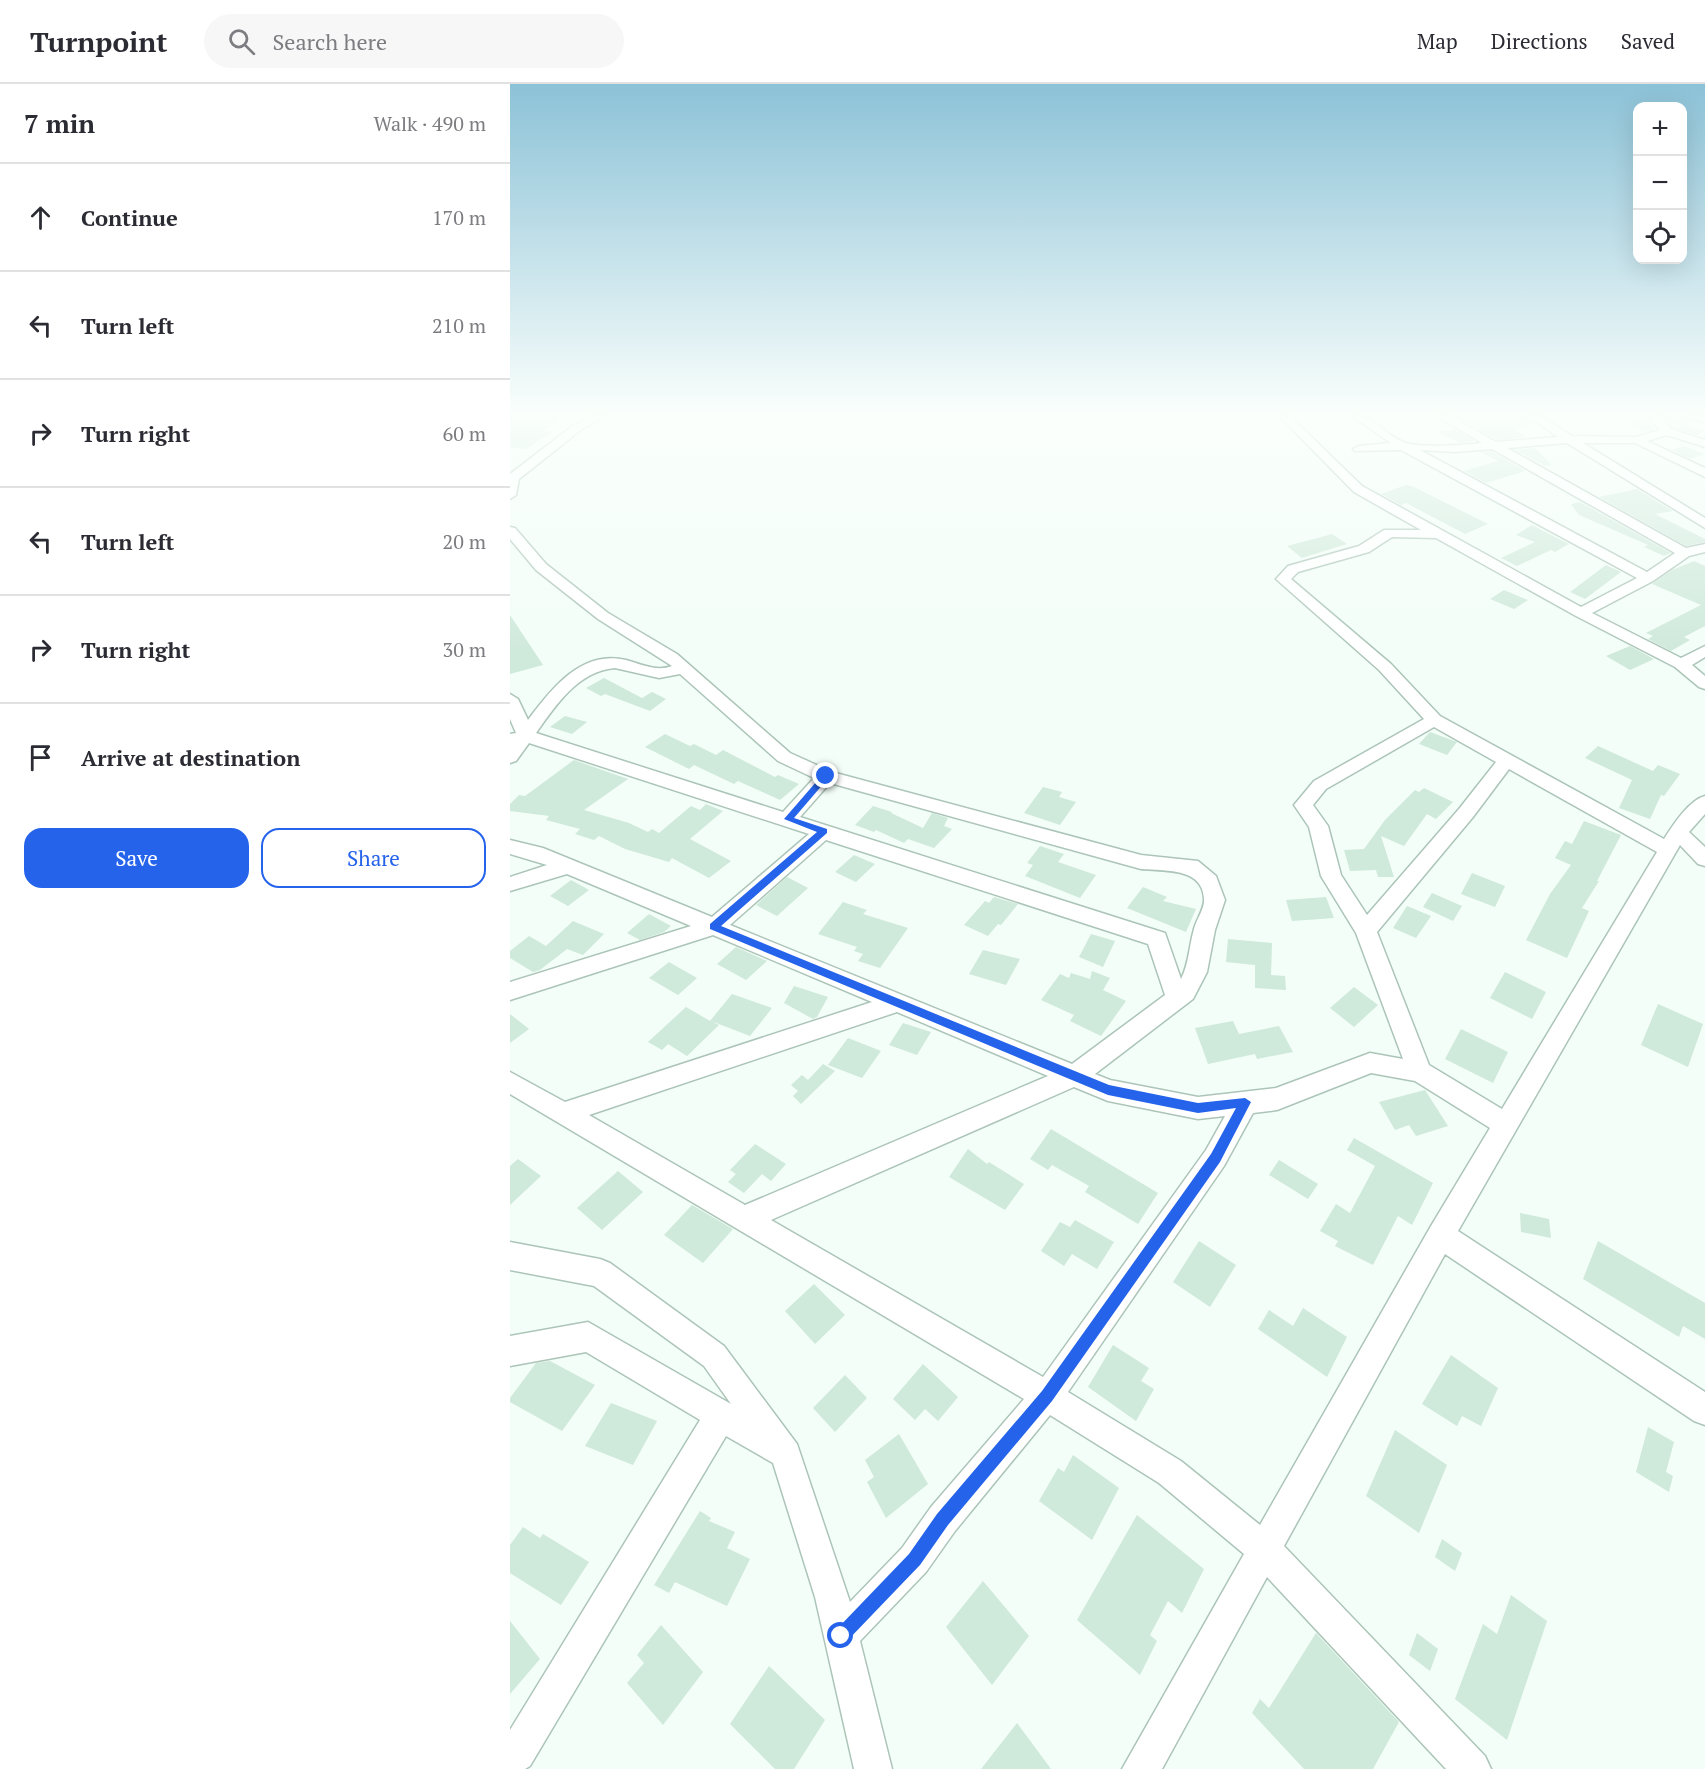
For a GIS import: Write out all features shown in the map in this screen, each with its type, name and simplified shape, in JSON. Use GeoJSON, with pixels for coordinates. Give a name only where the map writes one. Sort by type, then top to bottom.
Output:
{"type":"FeatureCollection","features":[{"type":"Feature","properties":{"kind":"street"},"geometry":{"type":"LineString","coordinates":[[1368,495],[1581,613],[1681,664],[1705,684]]}},
{"type":"Feature","properties":{"kind":"street"},"geometry":{"type":"LineString","coordinates":[[1493,495],[1648,578]]}},
{"type":"Feature","properties":{"kind":"street"},"geometry":{"type":"LineString","coordinates":[[1581,495],[1684,553]]}},
{"type":"Feature","properties":{"kind":"street"},"geometry":{"type":"LineString","coordinates":[[1658,495],[1705,524]]}},
{"type":"Feature","properties":{"kind":"street"},"geometry":{"type":"LineString","coordinates":[[510,531],[549,574],[603,616],[671,657],[784,757],[826,776],[1141,862],[1191,866],[1209,881],[1215,900],[1204,930],[1196,972],[1185,993],[1074,1076],[744,1219]]}},
{"type":"Feature","properties":{"kind":"street"},"geometry":{"type":"LineString","coordinates":[[1439,534],[1389,532],[1364,549],[1293,569],[1283,579],[1385,667],[1434,720],[1506,760],[1673,841],[1705,859]]}},
{"type":"Feature","properties":{"kind":"street"},"geometry":{"type":"LineString","coordinates":[[1581,613],[1648,578],[1684,553],[1705,548]]}},
{"type":"Feature","properties":{"kind":"street"},"geometry":{"type":"LineString","coordinates":[[1681,664],[1705,651]]}},
{"type":"Feature","properties":{"kind":"street"},"geometry":{"type":"LineString","coordinates":[[510,757],[518,737],[571,679],[594,665],[613,663],[664,673],[683,667]]}},
{"type":"Feature","properties":{"kind":"street"},"geometry":{"type":"LineString","coordinates":[[510,699],[518,737]]}},
{"type":"Feature","properties":{"kind":"street"},"geometry":{"type":"LineString","coordinates":[[1420,1072],[1366,930],[1331,876],[1318,826],[1303,805],[1320,785],[1434,720]]}},
{"type":"Feature","properties":{"kind":"street"},"geometry":{"type":"LineString","coordinates":[[518,737],[788,819],[1157,939],[1177,998]]}},
{"type":"Feature","properties":{"kind":"street"},"geometry":{"type":"LineString","coordinates":[[1366,930],[1466,813],[1506,760]]}},
{"type":"Feature","properties":{"kind":"street"},"geometry":{"type":"LineString","coordinates":[[788,819],[826,776]]}},
{"type":"Feature","properties":{"kind":"street"},"geometry":{"type":"LineString","coordinates":[[1141,1769],[1441,1235],[1673,841],[1705,802]]}},
{"type":"Feature","properties":{"kind":"street"},"geometry":{"type":"LineString","coordinates":[[510,991],[714,927],[824,831]]}},
{"type":"Feature","properties":{"kind":"street"},"geometry":{"type":"LineString","coordinates":[[510,847],[536,853],[569,866],[1108,1090],[1198,1108],[1277,1099],[1370,1063],[1420,1072],[1506,1125]]}},
{"type":"Feature","properties":{"kind":"street"},"geometry":{"type":"LineString","coordinates":[[510,884],[569,866]]}},
{"type":"Feature","properties":{"kind":"street"},"geometry":{"type":"LineString","coordinates":[[564,1113],[897,1002]]}},
{"type":"Feature","properties":{"kind":"street"},"geometry":{"type":"LineString","coordinates":[[510,1082],[1047,1396],[1170,1472],[1264,1549],[1472,1769]]}},
{"type":"Feature","properties":{"kind":"street"},"geometry":{"type":"LineString","coordinates":[[841,1636],[914,1560],[943,1519],[1047,1396],[1215,1158],[1245,1102]]}},
{"type":"Feature","properties":{"kind":"street"},"geometry":{"type":"LineString","coordinates":[[1441,1235],[1705,1410]]}},
{"type":"Feature","properties":{"kind":"street"},"geometry":{"type":"LineString","coordinates":[[510,1256],[600,1273],[714,1356],[786,1455],[832,1597],[873,1769]]}},
{"type":"Feature","properties":{"kind":"street"},"geometry":{"type":"LineString","coordinates":[[510,1351],[588,1337],[786,1455]]}},
{"type":"Feature","properties":{"kind":"street"},"geometry":{"type":"LineString","coordinates":[[510,1757],[517,1753],[720,1416]]}},
{"type":"Feature","properties":{"kind":"building"},"geometry":{"type":"Polygon","coordinates":[[[1382,495],[1429,495],[1488,524],[1465,534],[1406,503],[1401,505],[1382,495]]]}},
{"type":"Feature","properties":{"kind":"building"},"geometry":{"type":"Polygon","coordinates":[[[1610,495],[1646,495],[1673,511],[1655,514],[1705,539],[1705,542],[1686,546],[1599,497],[1610,495]]]}},
{"type":"Feature","properties":{"kind":"building"},"geometry":{"type":"Polygon","coordinates":[[[1580,502],[1671,553],[1664,556],[1644,547],[1648,545],[1579,515],[1571,504],[1580,502]]]}},
{"type":"Feature","properties":{"kind":"building"},"geometry":{"type":"Polygon","coordinates":[[[1532,525],[1569,544],[1555,552],[1551,550],[1517,566],[1501,558],[1535,542],[1516,535],[1532,525]]]}},
{"type":"Feature","properties":{"kind":"building"},"geometry":{"type":"Polygon","coordinates":[[[1332,534],[1347,544],[1302,558],[1287,546],[1332,534]]]}},
{"type":"Feature","properties":{"kind":"building"},"geometry":{"type":"Polygon","coordinates":[[[1694,561],[1705,566],[1705,626],[1684,637],[1690,640],[1671,651],[1648,639],[1653,636],[1646,633],[1701,605],[1652,584],[1672,570],[1694,561]]]}},
{"type":"Feature","properties":{"kind":"building"},"geometry":{"type":"Polygon","coordinates":[[[1606,565],[1621,572],[1585,599],[1570,592],[1606,565]]]}},
{"type":"Feature","properties":{"kind":"building"},"geometry":{"type":"Polygon","coordinates":[[[1504,590],[1528,600],[1514,609],[1490,599],[1504,590]]]}},
{"type":"Feature","properties":{"kind":"building"},"geometry":{"type":"Polygon","coordinates":[[[510,615],[543,665],[510,674],[510,615]]]}},
{"type":"Feature","properties":{"kind":"building"},"geometry":{"type":"Polygon","coordinates":[[[1630,646],[1654,659],[1630,670],[1606,656],[1630,646]]]}},
{"type":"Feature","properties":{"kind":"building"},"geometry":{"type":"Polygon","coordinates":[[[604,678],[642,698],[652,692],[666,699],[650,711],[605,694],[601,696],[586,688],[604,678]]]}},
{"type":"Feature","properties":{"kind":"building"},"geometry":{"type":"Polygon","coordinates":[[[565,716],[587,722],[572,734],[550,727],[565,716]]]}},
{"type":"Feature","properties":{"kind":"building"},"geometry":{"type":"Polygon","coordinates":[[[1430,732],[1457,742],[1447,755],[1419,744],[1430,732]]]}},
{"type":"Feature","properties":{"kind":"building"},"geometry":{"type":"Polygon","coordinates":[[[665,734],[716,755],[723,750],[775,777],[778,775],[799,784],[780,800],[738,781],[734,784],[694,765],[689,769],[645,747],[665,734]]]}},
{"type":"Feature","properties":{"kind":"building"},"geometry":{"type":"Polygon","coordinates":[[[1598,746],[1653,771],[1658,765],[1680,774],[1664,796],[1661,795],[1650,819],[1619,808],[1632,780],[1585,758],[1598,746]]]}},
{"type":"Feature","properties":{"kind":"building"},"geometry":{"type":"Polygon","coordinates":[[[574,760],[628,779],[584,810],[629,823],[648,832],[652,829],[659,833],[691,806],[700,810],[706,804],[723,811],[690,839],[731,861],[709,878],[672,858],[669,862],[625,849],[599,836],[594,840],[575,834],[580,829],[546,820],[549,816],[510,811],[510,804],[519,795],[525,796],[574,760]]]}},
{"type":"Feature","properties":{"kind":"building"},"geometry":{"type":"Polygon","coordinates":[[[1043,787],[1062,792],[1059,797],[1076,802],[1060,825],[1024,813],[1043,787]]]}},
{"type":"Feature","properties":{"kind":"building"},"geometry":{"type":"Polygon","coordinates":[[[1424,788],[1453,802],[1436,819],[1427,814],[1404,846],[1381,836],[1394,877],[1378,877],[1376,870],[1350,871],[1344,850],[1364,849],[1385,820],[1415,790],[1419,792],[1424,788]]]}},
{"type":"Feature","properties":{"kind":"building"},"geometry":{"type":"Polygon","coordinates":[[[873,806],[892,812],[923,828],[932,813],[948,818],[944,826],[952,829],[934,848],[908,839],[904,843],[876,830],[874,832],[855,825],[873,806]]]}},
{"type":"Feature","properties":{"kind":"building"},"geometry":{"type":"Polygon","coordinates":[[[1584,821],[1621,835],[1597,881],[1599,881],[1582,908],[1589,911],[1567,958],[1526,940],[1550,894],[1571,865],[1555,858],[1565,841],[1572,844],[1584,821]]]}},
{"type":"Feature","properties":{"kind":"building"},"geometry":{"type":"Polygon","coordinates":[[[1040,846],[1064,854],[1058,862],[1096,875],[1080,898],[1025,876],[1033,865],[1027,863],[1040,846]]]}},
{"type":"Feature","properties":{"kind":"building"},"geometry":{"type":"Polygon","coordinates":[[[854,855],[875,864],[856,882],[835,872],[854,855]]]}},
{"type":"Feature","properties":{"kind":"building"},"geometry":{"type":"Polygon","coordinates":[[[1472,873],[1505,886],[1495,907],[1461,894],[1472,873]]]}},
{"type":"Feature","properties":{"kind":"building"},"geometry":{"type":"Polygon","coordinates":[[[787,877],[808,888],[777,916],[756,905],[787,877]]]}},
{"type":"Feature","properties":{"kind":"building"},"geometry":{"type":"Polygon","coordinates":[[[571,880],[589,890],[568,906],[550,896],[571,880]]]}},
{"type":"Feature","properties":{"kind":"building"},"geometry":{"type":"Polygon","coordinates":[[[1143,887],[1167,897],[1163,901],[1196,909],[1186,932],[1127,908],[1143,887]]]}},
{"type":"Feature","properties":{"kind":"building"},"geometry":{"type":"Polygon","coordinates":[[[1432,893],[1462,906],[1453,921],[1423,907],[1432,893]]]}},
{"type":"Feature","properties":{"kind":"building"},"geometry":{"type":"Polygon","coordinates":[[[994,897],[1018,904],[1001,925],[998,924],[988,936],[964,925],[985,901],[989,903],[994,897]]]}},
{"type":"Feature","properties":{"kind":"building"},"geometry":{"type":"Polygon","coordinates":[[[1326,897],[1334,918],[1292,921],[1286,900],[1326,897]]]}},
{"type":"Feature","properties":{"kind":"building"},"geometry":{"type":"Polygon","coordinates":[[[843,902],[867,910],[863,914],[908,928],[880,968],[858,961],[863,954],[854,951],[857,947],[818,934],[843,902]]]}},
{"type":"Feature","properties":{"kind":"building"},"geometry":{"type":"Polygon","coordinates":[[[1407,906],[1431,916],[1416,938],[1393,928],[1407,906]]]}},
{"type":"Feature","properties":{"kind":"building"},"geometry":{"type":"Polygon","coordinates":[[[649,914],[671,926],[664,932],[640,940],[627,933],[649,914]]]}},
{"type":"Feature","properties":{"kind":"building"},"geometry":{"type":"Polygon","coordinates":[[[573,921],[604,934],[583,955],[567,949],[540,970],[533,972],[510,958],[510,951],[529,936],[546,946],[573,921]]]}},
{"type":"Feature","properties":{"kind":"building"},"geometry":{"type":"Polygon","coordinates":[[[1091,934],[1115,941],[1103,967],[1079,957],[1091,934]]]}},
{"type":"Feature","properties":{"kind":"building"},"geometry":{"type":"Polygon","coordinates":[[[1228,939],[1272,943],[1271,975],[1285,976],[1286,990],[1255,988],[1255,965],[1226,962],[1228,939]]]}},
{"type":"Feature","properties":{"kind":"building"},"geometry":{"type":"Polygon","coordinates":[[[736,947],[767,961],[746,980],[717,964],[736,947]]]}},
{"type":"Feature","properties":{"kind":"building"},"geometry":{"type":"Polygon","coordinates":[[[983,950],[1020,959],[1006,985],[969,974],[983,950]]]}},
{"type":"Feature","properties":{"kind":"building"},"geometry":{"type":"Polygon","coordinates":[[[669,962],[697,978],[678,995],[649,978],[669,962]]]}},
{"type":"Feature","properties":{"kind":"building"},"geometry":{"type":"Polygon","coordinates":[[[1092,971],[1110,978],[1103,990],[1126,1001],[1101,1036],[1070,1021],[1074,1015],[1041,1000],[1060,974],[1069,978],[1071,973],[1090,979],[1092,971]]]}},
{"type":"Feature","properties":{"kind":"building"},"geometry":{"type":"Polygon","coordinates":[[[1505,972],[1546,992],[1532,1019],[1490,998],[1505,972]]]}},
{"type":"Feature","properties":{"kind":"building"},"geometry":{"type":"Polygon","coordinates":[[[794,986],[828,997],[817,1017],[813,1019],[784,1003],[794,986]]]}},
{"type":"Feature","properties":{"kind":"building"},"geometry":{"type":"Polygon","coordinates":[[[1354,987],[1378,1005],[1354,1027],[1330,1008],[1354,987]]]}},
{"type":"Feature","properties":{"kind":"building"},"geometry":{"type":"Polygon","coordinates":[[[732,994],[772,1008],[750,1036],[711,1021],[719,1025],[687,1056],[668,1044],[662,1050],[648,1042],[686,1007],[710,1021],[732,994]]]}},
{"type":"Feature","properties":{"kind":"building"},"geometry":{"type":"Polygon","coordinates":[[[1658,1004],[1703,1024],[1688,1067],[1641,1045],[1658,1004]]]}},
{"type":"Feature","properties":{"kind":"building"},"geometry":{"type":"Polygon","coordinates":[[[510,1014],[529,1029],[510,1043],[510,1014]]]}},
{"type":"Feature","properties":{"kind":"building"},"geometry":{"type":"Polygon","coordinates":[[[1233,1021],[1239,1034],[1279,1026],[1293,1052],[1257,1059],[1255,1054],[1208,1064],[1195,1028],[1233,1021]]]}},
{"type":"Feature","properties":{"kind":"building"},"geometry":{"type":"Polygon","coordinates":[[[903,1023],[931,1032],[917,1055],[889,1045],[903,1023]]]}},
{"type":"Feature","properties":{"kind":"building"},"geometry":{"type":"Polygon","coordinates":[[[1461,1029],[1508,1052],[1493,1083],[1445,1059],[1461,1029]]]}},
{"type":"Feature","properties":{"kind":"building"},"geometry":{"type":"Polygon","coordinates":[[[848,1038],[881,1051],[862,1078],[828,1065],[848,1038]]]}},
{"type":"Feature","properties":{"kind":"building"},"geometry":{"type":"Polygon","coordinates":[[[823,1064],[835,1071],[801,1104],[793,1096],[798,1091],[791,1085],[802,1075],[808,1080],[823,1064]]]}},
{"type":"Feature","properties":{"kind":"building"},"geometry":{"type":"Polygon","coordinates":[[[1425,1090],[1448,1126],[1416,1136],[1409,1125],[1395,1130],[1379,1102],[1425,1090]]]}},
{"type":"Feature","properties":{"kind":"building"},"geometry":{"type":"Polygon","coordinates":[[[1051,1129],[1158,1193],[1138,1224],[1085,1192],[1089,1186],[1052,1165],[1048,1170],[1030,1159],[1051,1129]]]}},
{"type":"Feature","properties":{"kind":"building"},"geometry":{"type":"Polygon","coordinates":[[[1354,1138],[1433,1183],[1412,1225],[1398,1216],[1373,1265],[1335,1246],[1338,1241],[1320,1231],[1336,1204],[1350,1213],[1375,1166],[1347,1150],[1354,1138]]]}},
{"type":"Feature","properties":{"kind":"building"},"geometry":{"type":"Polygon","coordinates":[[[755,1144],[786,1164],[771,1181],[762,1174],[744,1193],[728,1182],[736,1174],[730,1170],[755,1144]]]}},
{"type":"Feature","properties":{"kind":"building"},"geometry":{"type":"Polygon","coordinates":[[[968,1149],[987,1164],[989,1162],[1024,1184],[1005,1210],[949,1177],[968,1149]]]}},
{"type":"Feature","properties":{"kind":"building"},"geometry":{"type":"Polygon","coordinates":[[[518,1159],[541,1176],[510,1205],[510,1166],[518,1159]]]}},
{"type":"Feature","properties":{"kind":"building"},"geometry":{"type":"Polygon","coordinates":[[[1279,1160],[1318,1184],[1308,1199],[1269,1175],[1279,1160]]]}},
{"type":"Feature","properties":{"kind":"building"},"geometry":{"type":"Polygon","coordinates":[[[618,1171],[643,1192],[602,1230],[577,1208],[618,1171]]]}},
{"type":"Feature","properties":{"kind":"building"},"geometry":{"type":"Polygon","coordinates":[[[692,1205],[733,1229],[703,1263],[664,1235],[692,1205]]]}},
{"type":"Feature","properties":{"kind":"building"},"geometry":{"type":"Polygon","coordinates":[[[1520,1213],[1549,1219],[1551,1238],[1521,1232],[1520,1213]]]}},
{"type":"Feature","properties":{"kind":"building"},"geometry":{"type":"Polygon","coordinates":[[[1075,1220],[1114,1242],[1097,1269],[1072,1254],[1064,1266],[1041,1251],[1060,1222],[1070,1227],[1075,1220]]]}},
{"type":"Feature","properties":{"kind":"building"},"geometry":{"type":"Polygon","coordinates":[[[1199,1241],[1236,1265],[1210,1307],[1173,1282],[1199,1241]]]}},
{"type":"Feature","properties":{"kind":"building"},"geometry":{"type":"Polygon","coordinates":[[[1598,1241],[1705,1303],[1705,1339],[1683,1326],[1679,1337],[1583,1279],[1598,1241]]]}},
{"type":"Feature","properties":{"kind":"building"},"geometry":{"type":"Polygon","coordinates":[[[814,1284],[845,1315],[815,1344],[785,1311],[814,1284]]]}},
{"type":"Feature","properties":{"kind":"building"},"geometry":{"type":"Polygon","coordinates":[[[1303,1308],[1347,1337],[1327,1377],[1258,1329],[1269,1310],[1293,1326],[1303,1308]]]}},
{"type":"Feature","properties":{"kind":"building"},"geometry":{"type":"Polygon","coordinates":[[[1113,1345],[1149,1368],[1141,1381],[1154,1389],[1136,1421],[1088,1387],[1113,1345]]]}},
{"type":"Feature","properties":{"kind":"building"},"geometry":{"type":"Polygon","coordinates":[[[1451,1355],[1498,1388],[1481,1426],[1462,1416],[1457,1426],[1422,1404],[1451,1355]]]}},
{"type":"Feature","properties":{"kind":"building"},"geometry":{"type":"Polygon","coordinates":[[[550,1361],[595,1385],[562,1431],[510,1402],[510,1398],[536,1363],[550,1361]]]}},
{"type":"Feature","properties":{"kind":"building"},"geometry":{"type":"Polygon","coordinates":[[[923,1364],[958,1397],[938,1421],[925,1409],[915,1420],[893,1399],[923,1364]]]}},
{"type":"Feature","properties":{"kind":"building"},"geometry":{"type":"Polygon","coordinates":[[[845,1375],[867,1398],[835,1432],[813,1408],[845,1375]]]}},
{"type":"Feature","properties":{"kind":"building"},"geometry":{"type":"Polygon","coordinates":[[[611,1403],[657,1421],[633,1465],[585,1446],[611,1403]]]}},
{"type":"Feature","properties":{"kind":"building"},"geometry":{"type":"Polygon","coordinates":[[[1648,1427],[1674,1442],[1666,1472],[1673,1476],[1669,1492],[1636,1472],[1648,1427]]]}},
{"type":"Feature","properties":{"kind":"building"},"geometry":{"type":"Polygon","coordinates":[[[1395,1430],[1447,1465],[1419,1533],[1366,1496],[1395,1430]]]}},
{"type":"Feature","properties":{"kind":"building"},"geometry":{"type":"Polygon","coordinates":[[[899,1434],[928,1484],[886,1518],[867,1482],[874,1477],[865,1460],[899,1434]]]}},
{"type":"Feature","properties":{"kind":"building"},"geometry":{"type":"Polygon","coordinates":[[[1073,1455],[1119,1488],[1092,1540],[1039,1501],[1058,1468],[1064,1472],[1073,1455]]]}},
{"type":"Feature","properties":{"kind":"building"},"geometry":{"type":"Polygon","coordinates":[[[700,1511],[711,1518],[709,1521],[735,1532],[727,1548],[750,1559],[727,1606],[675,1582],[669,1593],[654,1585],[700,1511]]]}},
{"type":"Feature","properties":{"kind":"building"},"geometry":{"type":"Polygon","coordinates":[[[1137,1515],[1204,1569],[1182,1613],[1168,1601],[1150,1635],[1157,1641],[1140,1675],[1077,1620],[1137,1515]]]}},
{"type":"Feature","properties":{"kind":"building"},"geometry":{"type":"Polygon","coordinates":[[[523,1527],[540,1538],[543,1534],[589,1562],[561,1605],[510,1573],[510,1545],[523,1527]]]}},
{"type":"Feature","properties":{"kind":"building"},"geometry":{"type":"Polygon","coordinates":[[[1442,1539],[1462,1553],[1455,1571],[1435,1557],[1442,1539]]]}},
{"type":"Feature","properties":{"kind":"building"},"geometry":{"type":"Polygon","coordinates":[[[983,1581],[1029,1636],[992,1685],[946,1627],[983,1581]]]}},
{"type":"Feature","properties":{"kind":"building"},"geometry":{"type":"Polygon","coordinates":[[[1511,1595],[1547,1621],[1507,1740],[1455,1699],[1483,1624],[1497,1634],[1511,1595]]]}},
{"type":"Feature","properties":{"kind":"building"},"geometry":{"type":"Polygon","coordinates":[[[510,1621],[540,1659],[510,1694],[510,1621]]]}},
{"type":"Feature","properties":{"kind":"building"},"geometry":{"type":"Polygon","coordinates":[[[661,1625],[703,1672],[663,1725],[627,1683],[644,1663],[637,1655],[661,1625]]]}},
{"type":"Feature","properties":{"kind":"building"},"geometry":{"type":"Polygon","coordinates":[[[1316,1633],[1399,1722],[1373,1769],[1304,1769],[1252,1713],[1260,1699],[1269,1708],[1316,1633]]]}},
{"type":"Feature","properties":{"kind":"building"},"geometry":{"type":"Polygon","coordinates":[[[1417,1633],[1438,1649],[1430,1671],[1409,1655],[1417,1633]]]}},
{"type":"Feature","properties":{"kind":"building"},"geometry":{"type":"Polygon","coordinates":[[[769,1666],[825,1720],[794,1769],[775,1769],[730,1724],[769,1666]]]}},
{"type":"Feature","properties":{"kind":"building"},"geometry":{"type":"Polygon","coordinates":[[[1017,1723],[1051,1769],[981,1769],[1017,1723]]]}},
{"type":"Feature","properties":{"kind":"route"},"geometry":{"type":"LineString","coordinates":[[826,776],[788,819],[824,831],[714,927],[1108,1090],[1198,1108],[1245,1102],[1215,1158],[1047,1396],[943,1519],[914,1560],[841,1636]]}}]}
